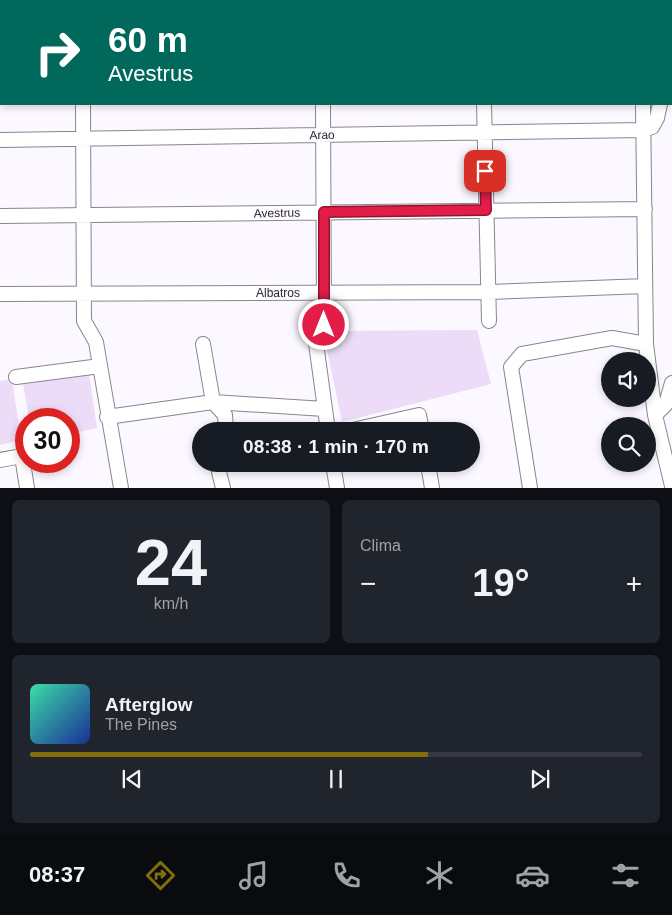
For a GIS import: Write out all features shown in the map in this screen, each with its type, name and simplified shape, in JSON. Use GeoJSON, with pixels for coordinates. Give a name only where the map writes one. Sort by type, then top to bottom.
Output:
{"type":"FeatureCollection","features":[{"type":"Feature","properties":{"kind":"street"},"geometry":{"type":"LineString","coordinates":[[83,105],[84,321],[96,342],[107,417],[121,488]]}},
{"type":"Feature","properties":{"kind":"street"},"geometry":{"type":"LineString","coordinates":[[323,105],[324,325],[315,336],[327,422]]}},
{"type":"Feature","properties":{"kind":"street"},"geometry":{"type":"LineString","coordinates":[[484,105],[489,321]]}},
{"type":"Feature","properties":{"kind":"street"},"geometry":{"type":"LineString","coordinates":[[643,105],[646,344],[655,415],[672,486]]}},
{"type":"Feature","properties":{"kind":"street"},"geometry":{"type":"LineString","coordinates":[[643,130],[652,127],[657,118],[660,105]]}},
{"type":"Feature","properties":{"kind":"street","name":"Arao"},"geometry":{"type":"LineString","coordinates":[[0,140],[643,130]]}},
{"type":"Feature","properties":{"kind":"street","name":"Avestrus"},"geometry":{"type":"LineString","coordinates":[[0,216],[645,208]]}},
{"type":"Feature","properties":{"kind":"street","name":"Albatros"},"geometry":{"type":"LineString","coordinates":[[0,294],[488,292],[645,286]]}},
{"type":"Feature","properties":{"kind":"street"},"geometry":{"type":"LineString","coordinates":[[530,488],[513,388],[511,367],[515,360],[522,354],[612,338],[646,344]]}},
{"type":"Feature","properties":{"kind":"street"},"geometry":{"type":"LineString","coordinates":[[203,344],[213,402],[225,415],[225,422]]}},
{"type":"Feature","properties":{"kind":"street"},"geometry":{"type":"LineString","coordinates":[[16,376],[100,366]]}},
{"type":"Feature","properties":{"kind":"street"},"geometry":{"type":"LineString","coordinates":[[655,415],[666,404],[672,383]]}},
{"type":"Feature","properties":{"kind":"street"},"geometry":{"type":"LineString","coordinates":[[107,417],[213,402],[325,408]]}},
{"type":"Feature","properties":{"kind":"street"},"geometry":{"type":"LineString","coordinates":[[388,422],[419,415],[420,422]]}},
{"type":"Feature","properties":{"kind":"street"},"geometry":{"type":"LineString","coordinates":[[0,460],[22,456],[27,488]]}},
{"type":"Feature","properties":{"kind":"street"},"geometry":{"type":"LineString","coordinates":[[219,472],[223,488]]}},
{"type":"Feature","properties":{"kind":"street"},"geometry":{"type":"LineString","coordinates":[[334,472],[337,488]]}},
{"type":"Feature","properties":{"kind":"street"},"geometry":{"type":"LineString","coordinates":[[429,472],[432,488]]}},
{"type":"Feature","properties":{"kind":"shaded area"},"geometry":{"type":"Polygon","coordinates":[[[477,330],[491,384],[342,422],[323,331],[477,330]]]}},
{"type":"Feature","properties":{"kind":"shaded area"},"geometry":{"type":"Polygon","coordinates":[[[89,373],[97,428],[80,432],[80,408],[27,408],[23,383],[89,373]]]}},
{"type":"Feature","properties":{"kind":"shaded area"},"geometry":{"type":"Polygon","coordinates":[[[12,379],[16,408],[15,441],[0,445],[0,381],[12,379]]]}},
{"type":"Feature","properties":{"kind":"route"},"geometry":{"type":"LineString","coordinates":[[324,325],[324,212],[486,210],[485,171]]}}]}
